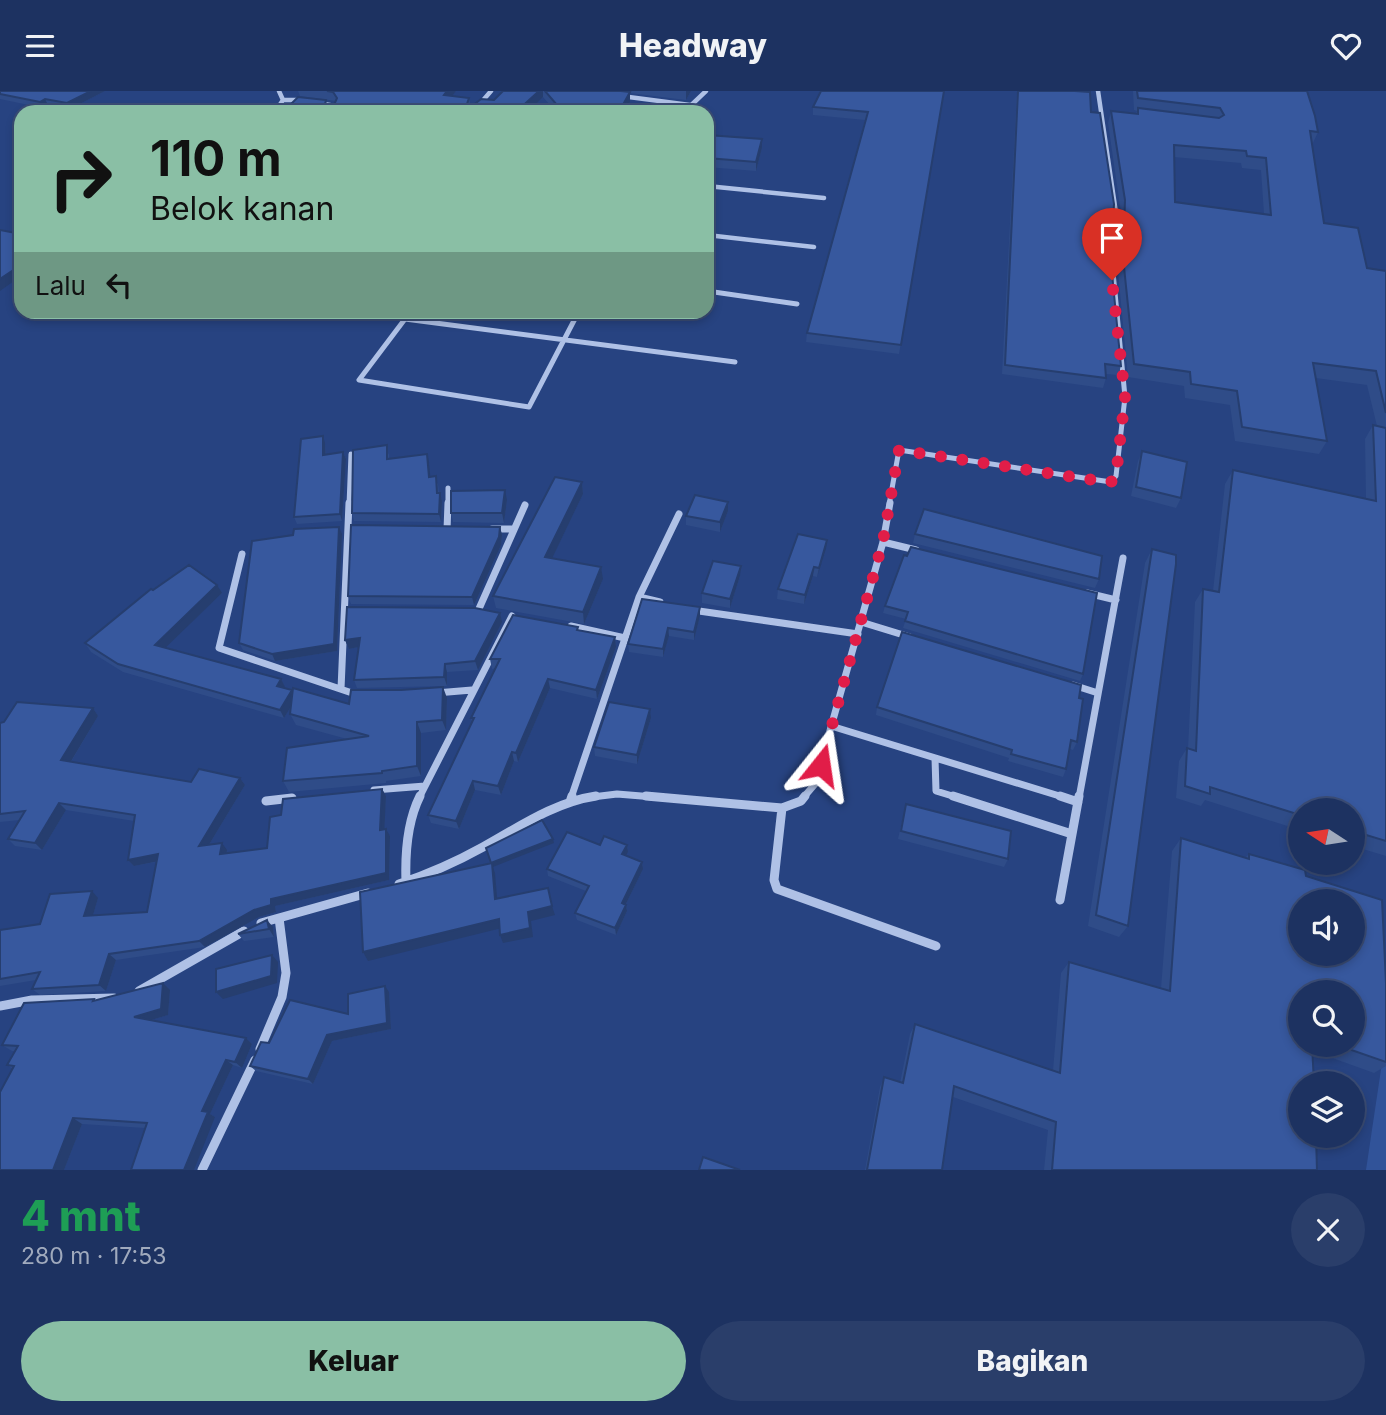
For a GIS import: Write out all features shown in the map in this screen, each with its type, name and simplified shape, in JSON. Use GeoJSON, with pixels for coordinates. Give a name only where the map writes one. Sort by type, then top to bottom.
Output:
{"type":"FeatureCollection","features":[{"type":"Feature","properties":{"kind":"street"},"geometry":{"type":"LineString","coordinates":[[279,91],[283,100]]}},
{"type":"Feature","properties":{"kind":"street"},"geometry":{"type":"LineString","coordinates":[[479,105],[491,91]]}},
{"type":"Feature","properties":{"kind":"street"},"geometry":{"type":"LineString","coordinates":[[617,95],[690,105],[706,91]]}},
{"type":"Feature","properties":{"kind":"street"},"geometry":{"type":"LineString","coordinates":[[394,886],[454,862],[570,802],[617,794],[782,808],[801,801],[816,784],[883,541],[897,452],[901,449],[1111,482],[1116,476],[1125,397],[1112,280],[1116,213],[1105,109],[1097,91]]}},
{"type":"Feature","properties":{"kind":"street"},"geometry":{"type":"LineString","coordinates":[[280,105],[283,100]]}},
{"type":"Feature","properties":{"kind":"street"},"geometry":{"type":"LineString","coordinates":[[283,100],[332,105]]}},
{"type":"Feature","properties":{"kind":"street"},"geometry":{"type":"LineString","coordinates":[[714,187],[824,198]]}},
{"type":"Feature","properties":{"kind":"street"},"geometry":{"type":"LineString","coordinates":[[714,237],[814,247]]}},
{"type":"Feature","properties":{"kind":"street"},"geometry":{"type":"LineString","coordinates":[[714,292],[797,304]]}},
{"type":"Feature","properties":{"kind":"street"},"geometry":{"type":"LineString","coordinates":[[575,319],[565,338],[529,407],[359,380],[405,319],[565,338],[735,362]]}},
{"type":"Feature","properties":{"kind":"street"},"geometry":{"type":"LineString","coordinates":[[341,689],[351,454]]}},
{"type":"Feature","properties":{"kind":"street"},"geometry":{"type":"LineString","coordinates":[[447,530],[448,488]]}},
{"type":"Feature","properties":{"kind":"street"},"geometry":{"type":"LineString","coordinates":[[478,611],[525,505]]}},
{"type":"Feature","properties":{"kind":"street"},"geometry":{"type":"LineString","coordinates":[[570,802],[639,597],[679,514]]}},
{"type":"Feature","properties":{"kind":"street"},"geometry":{"type":"LineString","coordinates":[[336,528],[361,527]]}},
{"type":"Feature","properties":{"kind":"street"},"geometry":{"type":"LineString","coordinates":[[435,529],[460,530]]}},
{"type":"Feature","properties":{"kind":"street"},"geometry":{"type":"LineString","coordinates":[[486,529],[513,529]]}},
{"type":"Feature","properties":{"kind":"street"},"geometry":{"type":"LineString","coordinates":[[883,541],[922,551]]}},
{"type":"Feature","properties":{"kind":"street"},"geometry":{"type":"LineString","coordinates":[[242,554],[219,648],[367,696]]}},
{"type":"Feature","properties":{"kind":"street"},"geometry":{"type":"LineString","coordinates":[[1060,899],[1124,558]]}},
{"type":"Feature","properties":{"kind":"street"},"geometry":{"type":"LineString","coordinates":[[1077,590],[1116,600]]}},
{"type":"Feature","properties":{"kind":"street"},"geometry":{"type":"LineString","coordinates":[[639,597],[673,605]]}},
{"type":"Feature","properties":{"kind":"street"},"geometry":{"type":"LineString","coordinates":[[684,608],[772,624],[858,634]]}},
{"type":"Feature","properties":{"kind":"street"},"geometry":{"type":"LineString","coordinates":[[345,610],[358,610]]}},
{"type":"Feature","properties":{"kind":"street"},"geometry":{"type":"LineString","coordinates":[[464,610],[489,612]]}},
{"type":"Feature","properties":{"kind":"street"},"geometry":{"type":"LineString","coordinates":[[500,614],[524,618]]}},
{"type":"Feature","properties":{"kind":"street"},"geometry":{"type":"LineString","coordinates":[[406,882],[405,857],[415,806],[512,616]]}},
{"type":"Feature","properties":{"kind":"street"},"geometry":{"type":"LineString","coordinates":[[861,622],[914,638]]}},
{"type":"Feature","properties":{"kind":"street"},"geometry":{"type":"LineString","coordinates":[[560,624],[625,638]]}},
{"type":"Feature","properties":{"kind":"street"},"geometry":{"type":"LineString","coordinates":[[1059,681],[1098,693]]}},
{"type":"Feature","properties":{"kind":"street"},"geometry":{"type":"LineString","coordinates":[[432,693],[472,690]]}},
{"type":"Feature","properties":{"kind":"street"},"geometry":{"type":"LineString","coordinates":[[831,726],[1078,802]]}},
{"type":"Feature","properties":{"kind":"street"},"geometry":{"type":"LineString","coordinates":[[935,758],[936,791],[1072,834]]}},
{"type":"Feature","properties":{"kind":"street"},"geometry":{"type":"LineString","coordinates":[[359,792],[425,786]]}},
{"type":"Feature","properties":{"kind":"street"},"geometry":{"type":"LineString","coordinates":[[266,801],[306,797]]}},
{"type":"Feature","properties":{"kind":"street"},"geometry":{"type":"LineString","coordinates":[[782,808],[774,880],[777,889],[936,946]]}},
{"type":"Feature","properties":{"kind":"street"},"geometry":{"type":"LineString","coordinates":[[134,994],[244,931],[279,918],[381,889]]}},
{"type":"Feature","properties":{"kind":"street"},"geometry":{"type":"LineString","coordinates":[[202,1170],[282,997],[286,973],[279,918]]}},
{"type":"Feature","properties":{"kind":"street"},"geometry":{"type":"LineString","coordinates":[[0,1006],[32,1000],[124,996]]}},
{"type":"Feature","properties":{"kind":"shaded area"},"geometry":{"type":"Polygon","coordinates":[[[1386,1036],[1386,1170],[1366,1170],[1386,1036]]]}},
{"type":"Feature","properties":{"kind":"building"},"geometry":{"type":"Polygon","coordinates":[[[0,91],[91,91],[67,103],[45,99],[40,102],[0,94],[0,91]]]}},
{"type":"Feature","properties":{"kind":"building"},"geometry":{"type":"Polygon","coordinates":[[[327,91],[447,91],[444,95],[469,98],[468,105],[334,105],[337,98],[333,92],[327,91]]]}},
{"type":"Feature","properties":{"kind":"building"},"geometry":{"type":"Polygon","coordinates":[[[503,91],[539,91],[524,105],[474,105],[481,99],[494,100],[503,91]]]}},
{"type":"Feature","properties":{"kind":"building"},"geometry":{"type":"Polygon","coordinates":[[[545,91],[630,92],[623,105],[557,105],[545,91]]]}},
{"type":"Feature","properties":{"kind":"building"},"geometry":{"type":"Polygon","coordinates":[[[821,91],[944,91],[901,345],[807,333],[868,112],[813,107],[821,91]]]}},
{"type":"Feature","properties":{"kind":"building"},"geometry":{"type":"Polygon","coordinates":[[[1018,91],[1090,92],[1091,112],[1100,113],[1114,204],[1111,263],[1121,366],[1105,364],[1106,378],[1005,365],[1018,91]]]}},
{"type":"Feature","properties":{"kind":"building"},"geometry":{"type":"Polygon","coordinates":[[[1137,91],[1307,91],[1318,132],[1310,131],[1324,223],[1358,228],[1367,268],[1386,271],[1386,413],[1376,371],[1313,363],[1327,441],[1242,427],[1237,391],[1191,384],[1190,372],[1134,364],[1123,257],[1125,200],[1111,111],[1138,114],[1138,108],[1219,118],[1224,115],[1220,108],[1138,98],[1137,91]],[[1174,145],[1175,202],[1271,215],[1266,158],[1247,156],[1246,151],[1174,145]]]}},
{"type":"Feature","properties":{"kind":"building"},"geometry":{"type":"Polygon","coordinates":[[[298,97],[326,100],[325,104],[290,105],[298,97]]]}},
{"type":"Feature","properties":{"kind":"building"},"geometry":{"type":"Polygon","coordinates":[[[714,136],[762,139],[756,162],[714,159],[714,136]]]}},
{"type":"Feature","properties":{"kind":"building"},"geometry":{"type":"Polygon","coordinates":[[[0,230],[14,233],[14,270],[0,279],[0,230]]]}},
{"type":"Feature","properties":{"kind":"building"},"geometry":{"type":"Polygon","coordinates":[[[1373,425],[1386,428],[1386,841],[1365,835],[1365,798],[1288,798],[1288,811],[1210,787],[1210,794],[1185,786],[1187,748],[1196,751],[1203,589],[1219,592],[1233,470],[1376,501],[1373,425]]]}},
{"type":"Feature","properties":{"kind":"building"},"geometry":{"type":"Polygon","coordinates":[[[323,436],[323,455],[343,452],[340,514],[294,517],[301,439],[323,436]]]}},
{"type":"Feature","properties":{"kind":"building"},"geometry":{"type":"Polygon","coordinates":[[[387,445],[387,459],[427,454],[429,477],[436,476],[437,493],[440,493],[439,514],[352,513],[353,450],[387,445]]]}},
{"type":"Feature","properties":{"kind":"building"},"geometry":{"type":"Polygon","coordinates":[[[1142,451],[1187,462],[1181,498],[1136,487],[1142,451]]]}},
{"type":"Feature","properties":{"kind":"building"},"geometry":{"type":"Polygon","coordinates":[[[555,477],[582,482],[545,557],[601,567],[583,612],[493,596],[555,477]]]}},
{"type":"Feature","properties":{"kind":"building"},"geometry":{"type":"Polygon","coordinates":[[[505,490],[502,513],[451,513],[451,491],[505,490]]]}},
{"type":"Feature","properties":{"kind":"building"},"geometry":{"type":"Polygon","coordinates":[[[695,495],[728,502],[720,522],[686,516],[695,495]]]}},
{"type":"Feature","properties":{"kind":"building"},"geometry":{"type":"Polygon","coordinates":[[[924,509],[1102,556],[1099,579],[915,534],[924,509]]]}},
{"type":"Feature","properties":{"kind":"building"},"geometry":{"type":"Polygon","coordinates":[[[351,525],[500,527],[499,537],[472,597],[348,596],[351,525]]]}},
{"type":"Feature","properties":{"kind":"building"},"geometry":{"type":"Polygon","coordinates":[[[339,527],[334,644],[272,654],[239,643],[252,541],[293,535],[294,529],[339,527]]]}},
{"type":"Feature","properties":{"kind":"building"},"geometry":{"type":"Polygon","coordinates":[[[798,534],[827,540],[819,568],[814,567],[805,595],[778,589],[798,534]]]}},
{"type":"Feature","properties":{"kind":"building"},"geometry":{"type":"Polygon","coordinates":[[[911,547],[1097,593],[1083,674],[905,621],[908,612],[885,606],[904,555],[907,556],[911,547]]]}},
{"type":"Feature","properties":{"kind":"building"},"geometry":{"type":"Polygon","coordinates":[[[1152,549],[1176,555],[1176,564],[1128,926],[1096,915],[1152,549]]]}},
{"type":"Feature","properties":{"kind":"building"},"geometry":{"type":"Polygon","coordinates":[[[713,561],[741,566],[730,599],[702,593],[713,561]]]}},
{"type":"Feature","properties":{"kind":"building"},"geometry":{"type":"Polygon","coordinates":[[[189,565],[217,585],[155,645],[281,679],[277,686],[292,690],[280,710],[118,664],[85,643],[151,589],[189,565]]]}},
{"type":"Feature","properties":{"kind":"building"},"geometry":{"type":"Polygon","coordinates":[[[642,599],[700,607],[694,632],[668,628],[663,649],[628,644],[642,599]]]}},
{"type":"Feature","properties":{"kind":"building"},"geometry":{"type":"Polygon","coordinates":[[[347,607],[475,608],[500,613],[475,661],[445,664],[444,677],[354,680],[360,638],[345,640],[347,607]]]}},
{"type":"Feature","properties":{"kind":"building"},"geometry":{"type":"Polygon","coordinates":[[[513,615],[615,637],[596,690],[548,679],[516,753],[512,752],[498,786],[473,781],[456,821],[428,815],[500,659],[490,659],[513,615]]]}},
{"type":"Feature","properties":{"kind":"building"},"geometry":{"type":"Polygon","coordinates":[[[902,632],[1081,685],[1079,698],[1083,699],[1077,742],[1071,740],[1066,769],[1011,754],[1012,750],[877,707],[902,632]]]}},
{"type":"Feature","properties":{"kind":"building"},"geometry":{"type":"Polygon","coordinates":[[[443,687],[442,720],[417,722],[417,766],[382,773],[283,781],[287,748],[369,736],[290,714],[293,688],[349,704],[351,690],[443,687]]]}},
{"type":"Feature","properties":{"kind":"building"},"geometry":{"type":"Polygon","coordinates":[[[17,702],[93,708],[61,760],[191,782],[199,769],[240,778],[199,846],[222,843],[220,854],[267,848],[270,817],[281,815],[283,799],[382,789],[380,830],[386,829],[386,873],[271,899],[271,905],[254,910],[199,941],[109,954],[99,985],[32,989],[40,972],[0,979],[0,930],[40,924],[50,894],[92,891],[84,916],[147,912],[158,854],[128,860],[135,815],[59,803],[35,843],[8,839],[25,811],[0,814],[0,723],[4,722],[17,702]]]}},
{"type":"Feature","properties":{"kind":"building"},"geometry":{"type":"Polygon","coordinates":[[[609,702],[650,709],[637,755],[594,747],[609,702]]]}},
{"type":"Feature","properties":{"kind":"building"},"geometry":{"type":"Polygon","coordinates":[[[906,804],[1011,831],[1008,859],[901,831],[906,804]]]}},
{"type":"Feature","properties":{"kind":"building"},"geometry":{"type":"Polygon","coordinates":[[[542,820],[553,839],[491,863],[486,848],[542,820]]]}},
{"type":"Feature","properties":{"kind":"building"},"geometry":{"type":"Polygon","coordinates":[[[567,832],[600,845],[604,836],[627,845],[622,854],[642,862],[622,903],[626,905],[615,928],[575,913],[589,886],[547,869],[567,832]]]}},
{"type":"Feature","properties":{"kind":"building"},"geometry":{"type":"Polygon","coordinates":[[[1181,838],[1249,859],[1249,854],[1288,865],[1288,875],[1306,875],[1347,889],[1288,889],[1288,966],[1365,966],[1365,895],[1382,900],[1386,1062],[1365,1055],[1365,980],[1288,980],[1288,1057],[1313,1057],[1313,1071],[1288,1071],[1288,1148],[1316,1148],[1317,1170],[1052,1170],[1056,1122],[954,1086],[942,1170],[867,1170],[884,1077],[903,1083],[915,1024],[1060,1073],[1069,962],[1170,991],[1181,838]]]}},
{"type":"Feature","properties":{"kind":"building"},"geometry":{"type":"Polygon","coordinates":[[[492,863],[495,899],[548,888],[552,906],[528,912],[530,928],[500,935],[499,919],[363,952],[360,892],[492,863]]]}},
{"type":"Feature","properties":{"kind":"building"},"geometry":{"type":"Polygon","coordinates":[[[267,920],[269,929],[238,934],[267,920]]]}},
{"type":"Feature","properties":{"kind":"building"},"geometry":{"type":"Polygon","coordinates":[[[272,955],[271,976],[216,992],[216,969],[272,955]]]}},
{"type":"Feature","properties":{"kind":"building"},"geometry":{"type":"Polygon","coordinates":[[[163,983],[161,1009],[134,1017],[246,1038],[235,1062],[226,1060],[202,1111],[208,1112],[184,1170],[131,1170],[147,1123],[73,1118],[53,1170],[0,1170],[0,1092],[14,1066],[7,1065],[18,1046],[2,1045],[24,1003],[94,999],[93,1001],[163,983]]]}},
{"type":"Feature","properties":{"kind":"building"},"geometry":{"type":"Polygon","coordinates":[[[385,986],[387,1023],[327,1035],[308,1079],[250,1066],[261,1042],[269,1043],[290,1000],[348,1014],[348,994],[385,986]]]}},
{"type":"Feature","properties":{"kind":"building"},"geometry":{"type":"Polygon","coordinates":[[[703,1157],[740,1170],[699,1170],[703,1157]]]}},
{"type":"Feature","properties":{"kind":"route"},"geometry":{"type":"LineString","coordinates":[[821,765],[883,541],[899,450],[1100,481],[1111,482],[1116,476],[1125,397],[1112,280]]}}]}
